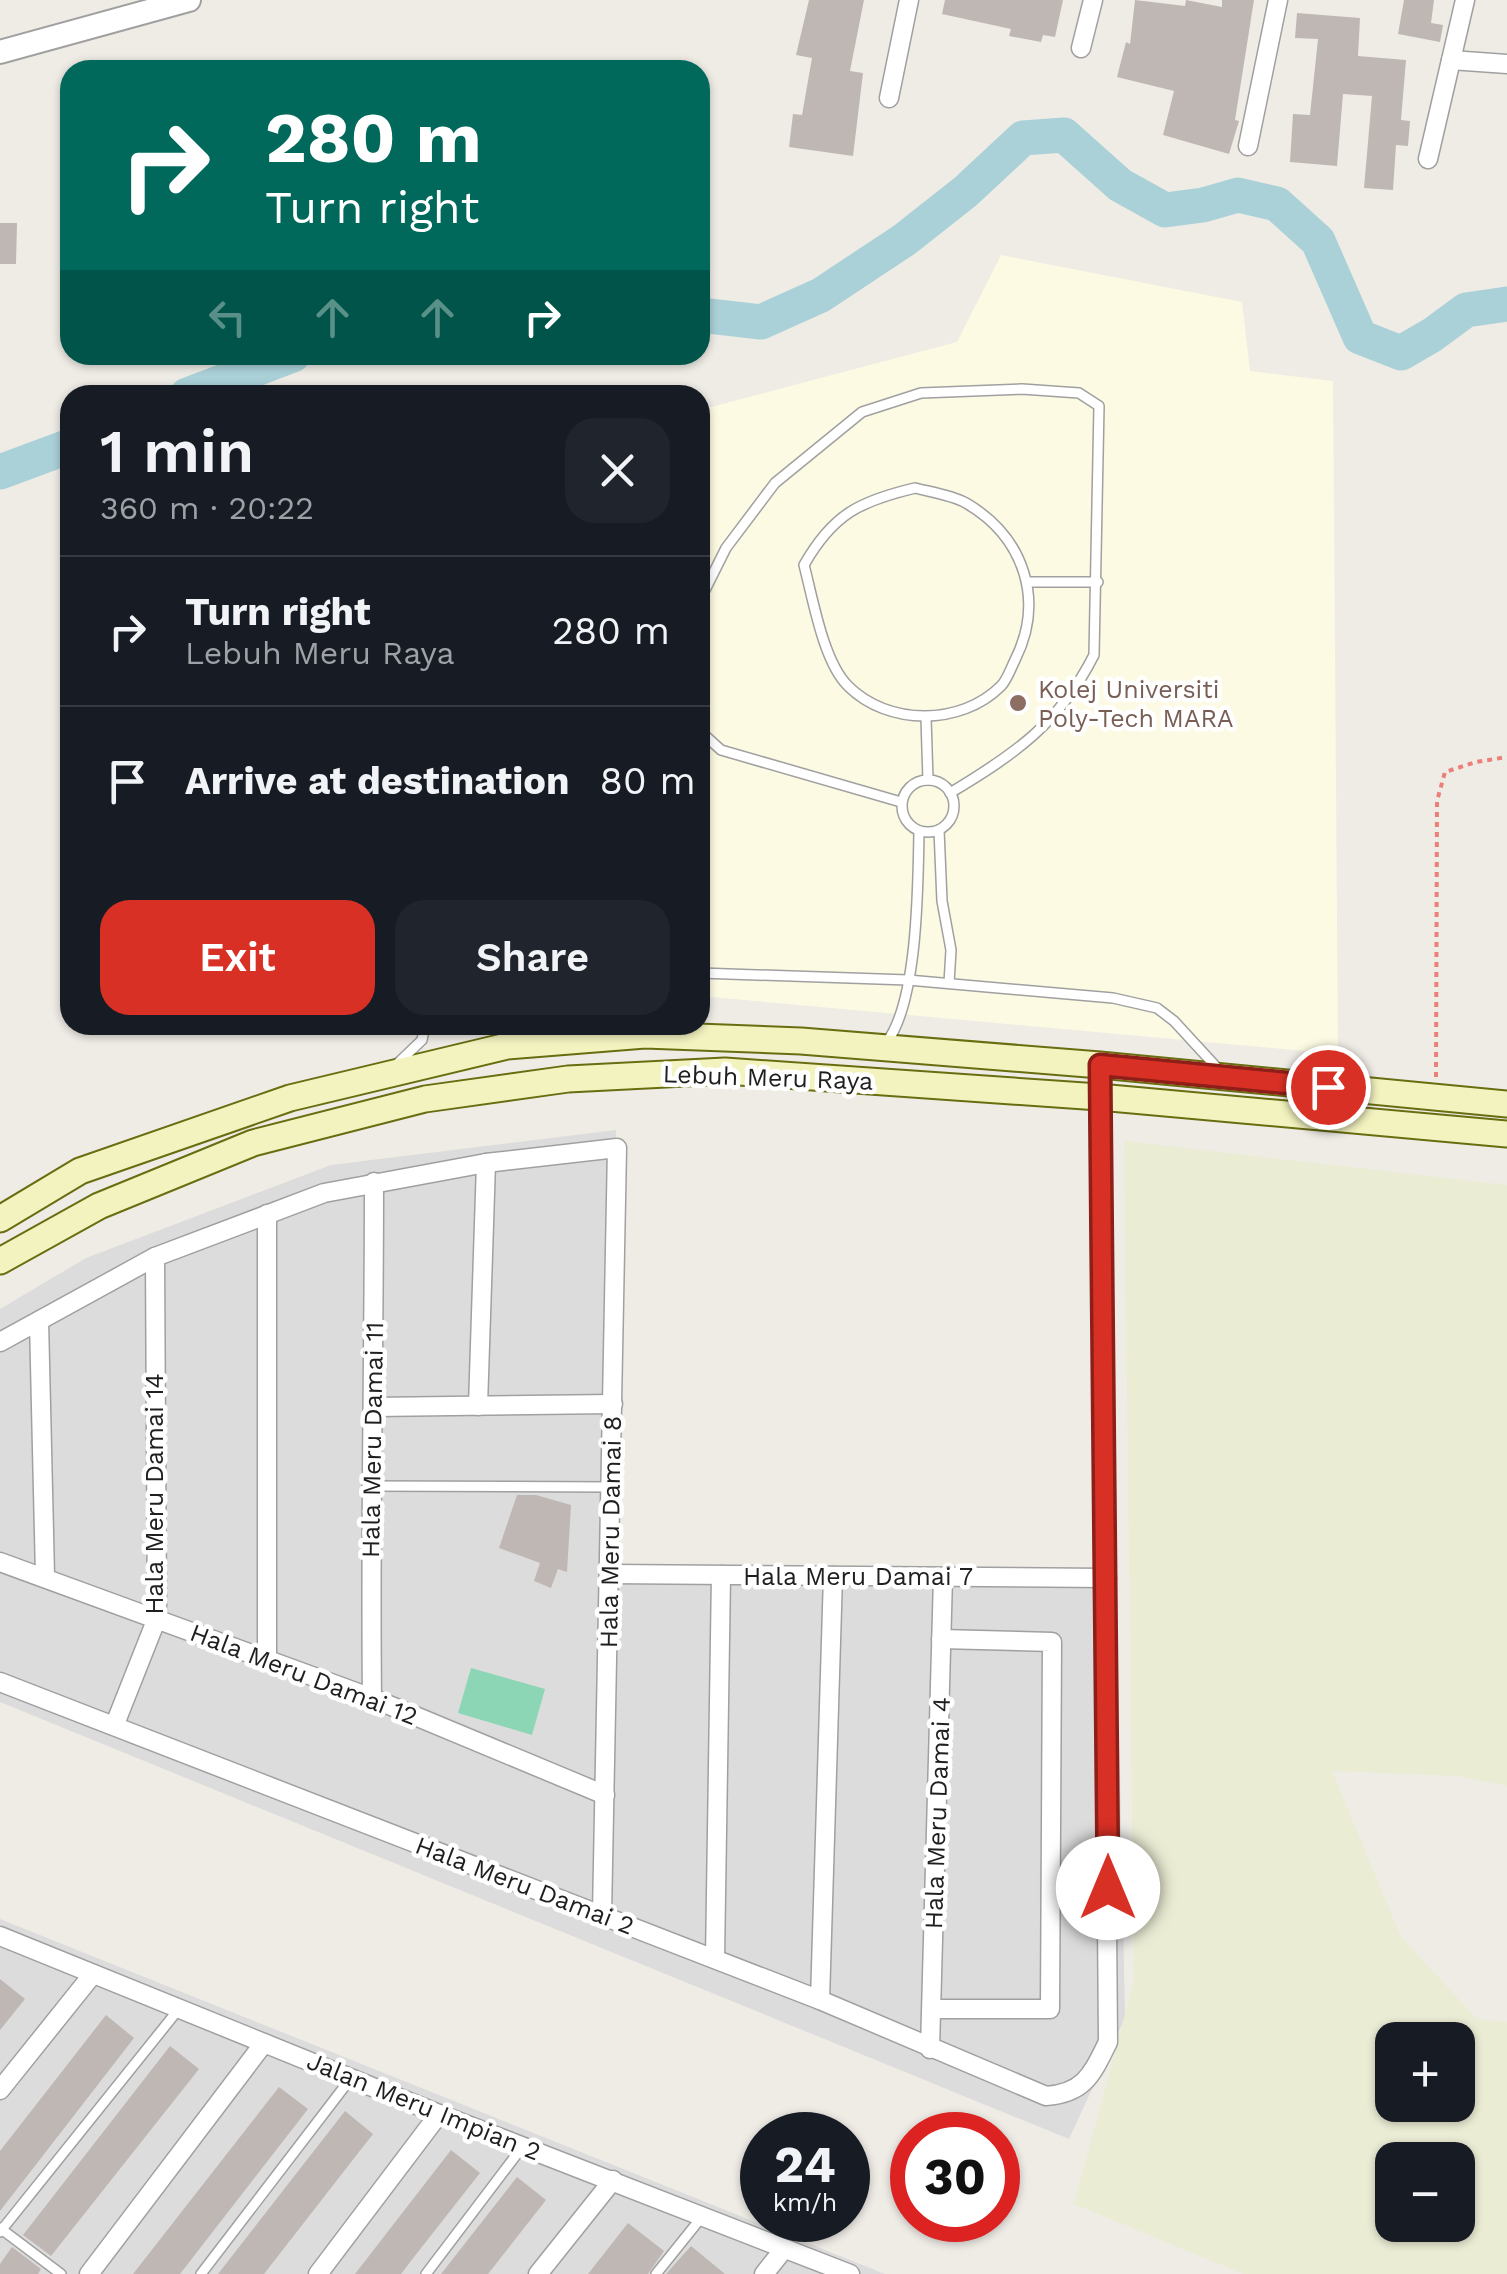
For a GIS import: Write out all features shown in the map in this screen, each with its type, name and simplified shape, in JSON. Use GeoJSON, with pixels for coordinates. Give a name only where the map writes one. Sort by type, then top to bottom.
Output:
{"type":"FeatureCollection","features":[{"type":"Feature","properties":{"kind":"main road","name":"Lebuh Meru Raya"},"geometry":{"type":"LineString","coordinates":[[0,1219],[80,1170],[290,1098],[507,1046],[585,1035]]}},
{"type":"Feature","properties":{"kind":"main road","name":"Lebuh Meru Raya"},"geometry":{"type":"LineString","coordinates":[[646,1035],[801,1041],[1507,1104]]}},
{"type":"Feature","properties":{"kind":"main road","name":"Lebuh Meru Raya"},"geometry":{"type":"LineString","coordinates":[[0,1261],[99,1206],[253,1142],[425,1098],[568,1079],[725,1071],[1099,1097],[1507,1134]]}},
{"type":"Feature","properties":{"kind":"street"},"geometry":{"type":"LineString","coordinates":[[0,52],[188,0]]}},
{"type":"Feature","properties":{"kind":"street"},"geometry":{"type":"LineString","coordinates":[[890,98],[909,0]]}},
{"type":"Feature","properties":{"kind":"street"},"geometry":{"type":"LineString","coordinates":[[1082,48],[1093,0]]}},
{"type":"Feature","properties":{"kind":"street"},"geometry":{"type":"LineString","coordinates":[[1248,146],[1278,0]]}},
{"type":"Feature","properties":{"kind":"street"},"geometry":{"type":"LineString","coordinates":[[1428,159],[1465,0]]}},
{"type":"Feature","properties":{"kind":"street"},"geometry":{"type":"LineString","coordinates":[[1452,60],[1507,64]]}},
{"type":"Feature","properties":{"kind":"street"},"geometry":{"type":"LineString","coordinates":[[1100,1065],[1107,1578]]}},
{"type":"Feature","properties":{"kind":"street","name":"Hala Meru Damai 8"},"geometry":{"type":"LineString","coordinates":[[486,1163],[618,1148],[602,1915]]}},
{"type":"Feature","properties":{"kind":"street"},"geometry":{"type":"LineString","coordinates":[[0,1342],[154,1257],[324,1193],[486,1163],[478,1406]]}},
{"type":"Feature","properties":{"kind":"street","name":"Hala Meru Damai 11"},"geometry":{"type":"LineString","coordinates":[[372,1698],[374,1182]]}},
{"type":"Feature","properties":{"kind":"street"},"geometry":{"type":"LineString","coordinates":[[267,1214],[267,1659]]}},
{"type":"Feature","properties":{"kind":"street","name":"Hala Meru Damai 14"},"geometry":{"type":"LineString","coordinates":[[115,1724],[158,1618],[154,1257]]}},
{"type":"Feature","properties":{"kind":"street"},"geometry":{"type":"LineString","coordinates":[[39,1320],[46,1576]]}},
{"type":"Feature","properties":{"kind":"street"},"geometry":{"type":"LineString","coordinates":[[374,1406],[612,1404]]}},
{"type":"Feature","properties":{"kind":"street","name":"Hala Meru Damai 12"},"geometry":{"type":"LineString","coordinates":[[0,1562],[372,1698],[606,1795]]}},
{"type":"Feature","properties":{"kind":"street","name":"Hala Meru Damai 7"},"geometry":{"type":"LineString","coordinates":[[609,1574],[1107,1578]]}},
{"type":"Feature","properties":{"kind":"street"},"geometry":{"type":"LineString","coordinates":[[715,1959],[722,1575]]}},
{"type":"Feature","properties":{"kind":"street"},"geometry":{"type":"LineString","coordinates":[[820,2000],[833,1576]]}},
{"type":"Feature","properties":{"kind":"street","name":"Hala Meru Damai 4"},"geometry":{"type":"LineString","coordinates":[[930,2050],[943,1577]]}},
{"type":"Feature","properties":{"kind":"street","name":"Hala Meru Damai 2"},"geometry":{"type":"LineString","coordinates":[[0,1682],[820,2000],[930,2050],[1046,2096],[1076,2091],[1108,2042],[1107,1578]]}},
{"type":"Feature","properties":{"kind":"street"},"geometry":{"type":"LineString","coordinates":[[932,2009],[1050,2009],[1052,1642],[942,1639]]}},
{"type":"Feature","properties":{"kind":"street","name":"Jalan Meru Impian 2"},"geometry":{"type":"LineString","coordinates":[[1,1938],[850,2274]]}},
{"type":"Feature","properties":{"kind":"street"},"geometry":{"type":"LineString","coordinates":[[0,2090],[93,1974]]}},
{"type":"Feature","properties":{"kind":"street"},"geometry":{"type":"LineString","coordinates":[[91,2273],[264,2043]]}},
{"type":"Feature","properties":{"kind":"street"},"geometry":{"type":"LineString","coordinates":[[318,2274],[440,2114]]}},
{"type":"Feature","properties":{"kind":"street"},"geometry":{"type":"LineString","coordinates":[[538,2274],[612,2180]]}},
{"type":"Feature","properties":{"kind":"street"},"geometry":{"type":"LineString","coordinates":[[764,2274],[784,2249]]}},
{"type":"Feature","properties":{"kind":"lane"},"geometry":{"type":"LineString","coordinates":[[710,580],[726,548],[775,483],[862,412],[920,393],[1022,389],[1079,394],[1099,406],[1094,655],[1079,684],[1051,721],[998,764],[950,794]]}},
{"type":"Feature","properties":{"kind":"lane"},"geometry":{"type":"LineString","coordinates":[[916,488],[965,502],[1010,539],[1028,582],[1026,638],[1002,685],[969,708],[926,718],[889,711],[848,686],[824,644],[804,565],[822,534],[870,499],[916,488]]}},
{"type":"Feature","properties":{"kind":"lane"},"geometry":{"type":"LineString","coordinates":[[1028,582],[1098,582]]}},
{"type":"Feature","properties":{"kind":"lane"},"geometry":{"type":"LineString","coordinates":[[926,718],[928,780]]}},
{"type":"Feature","properties":{"kind":"lane"},"geometry":{"type":"LineString","coordinates":[[710,740],[721,750],[901,802]]}},
{"type":"Feature","properties":{"kind":"lane"},"geometry":{"type":"LineString","coordinates":[[928,780],[938,782],[950,794],[954,810],[949,822],[939,830],[919,831],[909,824],[901,802],[908,790],[928,780]]}},
{"type":"Feature","properties":{"kind":"lane"},"geometry":{"type":"LineString","coordinates":[[939,830],[942,901],[951,950],[949,984]]}},
{"type":"Feature","properties":{"kind":"lane"},"geometry":{"type":"LineString","coordinates":[[882,1048],[899,1024],[908,980],[918,897],[919,831]]}},
{"type":"Feature","properties":{"kind":"lane"},"geometry":{"type":"LineString","coordinates":[[710,973],[908,980],[1113,998],[1157,1008],[1225,1077]]}},
{"type":"Feature","properties":{"kind":"lane"},"geometry":{"type":"LineString","coordinates":[[387,1074],[423,1035]]}},
{"type":"Feature","properties":{"kind":"lane"},"geometry":{"type":"LineString","coordinates":[[370,1486],[611,1488]]}},
{"type":"Feature","properties":{"kind":"lane"},"geometry":{"type":"LineString","coordinates":[[61,2274],[1,2230],[178,2010]]}},
{"type":"Feature","properties":{"kind":"lane"},"geometry":{"type":"LineString","coordinates":[[201,2274],[351,2078]]}},
{"type":"Feature","properties":{"kind":"lane"},"geometry":{"type":"LineString","coordinates":[[426,2274],[523,2146]]}},
{"type":"Feature","properties":{"kind":"lane"},"geometry":{"type":"LineString","coordinates":[[656,2274],[704,2215]]}},
{"type":"Feature","properties":{"kind":"path"},"geometry":{"type":"LineString","coordinates":[[1432,1096],[1438,1069],[1437,801],[1444,772],[1507,757]]}},
{"type":"Feature","properties":{"kind":"shaded area","name":"Kolej Universiti Poly-Tech MARA"},"geometry":{"type":"Polygon","coordinates":[[[1001,255],[1242,302],[1250,371],[1333,381],[1338,1054],[710,997],[710,407],[957,342],[1001,255]]]}},
{"type":"Feature","properties":{"kind":"shaded area"},"geometry":{"type":"Polygon","coordinates":[[[616,1130],[606,1577],[1116,1576],[1125,2018],[1069,2139],[1020,2119],[1020,2112],[1003,2112],[0,1702],[0,1309],[86,1258],[331,1165],[616,1130]]]}},
{"type":"Feature","properties":{"kind":"shaded area"},"geometry":{"type":"Polygon","coordinates":[[[0,1919],[740,2216],[740,2242],[805,2242],[885,2274],[0,2274],[0,1919]]]}},
{"type":"Feature","properties":{"kind":"green space"},"geometry":{"type":"Polygon","coordinates":[[[1124,1141],[1507,1185],[1507,1786],[1457,1776],[1332,1771],[1401,1937],[1477,2019],[1507,2022],[1507,2274],[1243,2274],[1074,2204],[1134,1981],[1124,1141]]]}},
{"type":"Feature","properties":{"kind":"green space"},"geometry":{"type":"Polygon","coordinates":[[[471,1668],[545,1689],[532,1735],[458,1713],[471,1668]]]}},
{"type":"Feature","properties":{"kind":"building"},"geometry":{"type":"Polygon","coordinates":[[[809,0],[864,0],[850,71],[863,73],[853,156],[789,147],[793,114],[802,115],[812,58],[796,55],[809,0]]]}},
{"type":"Feature","properties":{"kind":"building"},"geometry":{"type":"Polygon","coordinates":[[[945,0],[1063,0],[1055,37],[1043,35],[1041,42],[1009,36],[1011,29],[942,14],[945,0]]]}},
{"type":"Feature","properties":{"kind":"building"},"geometry":{"type":"Polygon","coordinates":[[[1135,0],[1185,6],[1186,0],[1222,7],[1222,0],[1254,0],[1235,120],[1239,121],[1229,154],[1163,135],[1174,91],[1117,77],[1126,42],[1130,44],[1135,0]]]}},
{"type":"Feature","properties":{"kind":"building"},"geometry":{"type":"Polygon","coordinates":[[[1404,0],[1434,0],[1431,23],[1443,25],[1440,42],[1398,34],[1404,0]]]}},
{"type":"Feature","properties":{"kind":"building"},"geometry":{"type":"Polygon","coordinates":[[[1297,13],[1360,18],[1358,56],[1406,60],[1401,120],[1410,121],[1408,146],[1396,145],[1393,190],[1364,188],[1372,96],[1343,94],[1337,166],[1290,162],[1293,114],[1310,115],[1318,39],[1295,38],[1297,13]]]}},
{"type":"Feature","properties":{"kind":"building"},"geometry":{"type":"Polygon","coordinates":[[[0,223],[17,223],[16,264],[0,264],[0,223]]]}},
{"type":"Feature","properties":{"kind":"building"},"geometry":{"type":"Polygon","coordinates":[[[517,1495],[536,1495],[571,1505],[567,1572],[558,1569],[551,1588],[534,1581],[540,1563],[499,1548],[517,1495]]]}},
{"type":"Feature","properties":{"kind":"building"},"geometry":{"type":"Polygon","coordinates":[[[0,1979],[25,1999],[0,2030],[0,1979]]]}},
{"type":"Feature","properties":{"kind":"building"},"geometry":{"type":"Polygon","coordinates":[[[106,2015],[134,2038],[0,2211],[0,2151],[106,2015]]]}},
{"type":"Feature","properties":{"kind":"building"},"geometry":{"type":"Polygon","coordinates":[[[170,2046],[199,2069],[51,2256],[23,2235],[170,2046]]]}},
{"type":"Feature","properties":{"kind":"building"},"geometry":{"type":"Polygon","coordinates":[[[279,2087],[308,2109],[180,2274],[133,2274],[279,2087]]]}},
{"type":"Feature","properties":{"kind":"building"},"geometry":{"type":"Polygon","coordinates":[[[345,2111],[373,2134],[264,2274],[218,2274],[345,2111]]]}},
{"type":"Feature","properties":{"kind":"building"},"geometry":{"type":"Polygon","coordinates":[[[451,2150],[480,2173],[401,2274],[355,2274],[451,2150]]]}},
{"type":"Feature","properties":{"kind":"building"},"geometry":{"type":"Polygon","coordinates":[[[517,2177],[546,2200],[488,2274],[441,2274],[517,2177]]]}},
{"type":"Feature","properties":{"kind":"building"},"geometry":{"type":"Polygon","coordinates":[[[628,2223],[664,2251],[648,2274],[588,2274],[628,2223]]]}},
{"type":"Feature","properties":{"kind":"building"},"geometry":{"type":"Polygon","coordinates":[[[691,2246],[725,2274],[666,2274],[691,2246]]]}},
{"type":"Feature","properties":{"kind":"building"},"geometry":{"type":"Polygon","coordinates":[[[12,2247],[41,2269],[38,2274],[0,2274],[0,2264],[12,2247]]]}},
{"type":"Feature","properties":{"kind":"waterway"},"geometry":{"type":"LineString","coordinates":[[710,316],[761,322],[821,295],[904,240],[965,192],[1023,138],[1064,135],[1120,185],[1165,210],[1238,195],[1277,204],[1318,241],[1360,337],[1401,353],[1466,310],[1507,304]]}},
{"type":"Feature","properties":{"kind":"waterway"},"geometry":{"type":"LineString","coordinates":[[214,385],[266,365]]}},
{"type":"Feature","properties":{"kind":"waterway"},"geometry":{"type":"LineString","coordinates":[[0,472],[60,450]]}},
{"type":"Feature","properties":{"kind":"place","name":"Kolej Universiti Poly-Tech MARA"},"geometry":{"type":"Point","coordinates":[1018,703]}},
{"type":"Feature","properties":{"kind":"route"},"geometry":{"type":"LineString","coordinates":[[1108,1888],[1100,1065],[1328,1087]]}}]}
